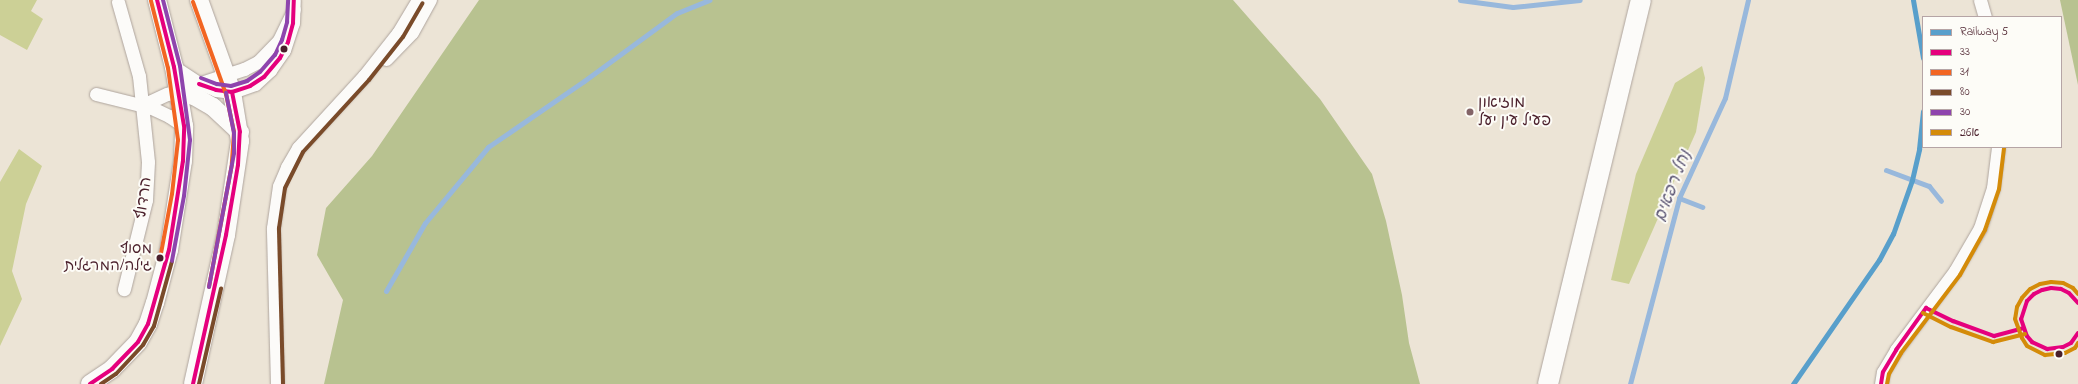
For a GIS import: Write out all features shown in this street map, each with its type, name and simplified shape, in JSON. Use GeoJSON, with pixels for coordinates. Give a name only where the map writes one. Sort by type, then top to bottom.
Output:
{"type":"FeatureCollection","features":[{"type":"Feature","properties":{"kind":"main road"},"geometry":{"type":"LineString","coordinates":[[1548,384],[1641,2]]}},
{"type":"Feature","properties":{"kind":"street"},"geometry":{"type":"LineString","coordinates":[[90,384],[103,376],[128,355],[148,324],[169,250],[183,161],[184,126],[174,67],[157,0]]}},
{"type":"Feature","properties":{"kind":"street"},"geometry":{"type":"LineString","coordinates":[[193,384],[226,235],[238,165],[240,132],[227,74],[199,0]]}},
{"type":"Feature","properties":{"kind":"street"},"geometry":{"type":"LineString","coordinates":[[278,384],[273,228],[280,186],[287,167],[298,148],[364,76],[398,33],[418,0]]}},
{"type":"Feature","properties":{"kind":"street"},"geometry":{"type":"LineString","coordinates":[[364,76],[396,50],[412,32],[430,0]]}},
{"type":"Feature","properties":{"kind":"street"},"geometry":{"type":"LineString","coordinates":[[1980,0],[1985,16]]}},
{"type":"Feature","properties":{"kind":"street","name":"הרדוף"},"geometry":{"type":"LineString","coordinates":[[118,2],[139,76],[148,162],[146,200],[124,289]]}},
{"type":"Feature","properties":{"kind":"street"},"geometry":{"type":"LineString","coordinates":[[174,67],[199,83],[216,90],[232,92],[254,84],[276,64],[288,42],[293,23],[294,5]]}},
{"type":"Feature","properties":{"kind":"street"},"geometry":{"type":"LineString","coordinates":[[143,105],[178,90],[254,64],[269,53],[288,25],[294,5]]}},
{"type":"Feature","properties":{"kind":"street"},"geometry":{"type":"LineString","coordinates":[[178,90],[194,96],[213,107],[240,132]]}},
{"type":"Feature","properties":{"kind":"street"},"geometry":{"type":"LineString","coordinates":[[96,94],[143,105],[169,116],[184,126]]}},
{"type":"Feature","properties":{"kind":"street"},"geometry":{"type":"LineString","coordinates":[[1880,384],[1883,372],[1896,350],[1955,272],[1980,228],[1994,188],[1998,148]]}},
{"type":"Feature","properties":{"kind":"green space"},"geometry":{"type":"Polygon","coordinates":[[[0,0],[37,0],[31,11],[43,19],[27,50],[0,35],[0,0]]]}},
{"type":"Feature","properties":{"kind":"green space"},"geometry":{"type":"Polygon","coordinates":[[[479,0],[1233,0],[1320,99],[1372,174],[1386,221],[1402,295],[1409,343],[1420,384],[324,384],[343,300],[317,255],[326,208],[372,156],[479,0]]]}},
{"type":"Feature","properties":{"kind":"green space"},"geometry":{"type":"Polygon","coordinates":[[[2060,0],[2078,0],[2078,85],[2060,0]]]}},
{"type":"Feature","properties":{"kind":"green space"},"geometry":{"type":"Polygon","coordinates":[[[1702,66],[1705,78],[1696,132],[1629,284],[1611,280],[1636,174],[1675,83],[1702,66]]]}},
{"type":"Feature","properties":{"kind":"green space"},"geometry":{"type":"Polygon","coordinates":[[[19,149],[42,166],[26,204],[12,271],[22,299],[0,346],[0,182],[19,149]]]}},
{"type":"Feature","properties":{"kind":"waterway"},"geometry":{"type":"LineString","coordinates":[[386,291],[425,223],[488,147],[584,81],[677,13],[710,0]]}},
{"type":"Feature","properties":{"kind":"waterway"},"geometry":{"type":"LineString","coordinates":[[1460,0],[1513,7],[1580,0]]}},
{"type":"Feature","properties":{"kind":"waterway","name":"נחל רפאים"},"geometry":{"type":"LineString","coordinates":[[1630,384],[1679,198],[1725,98],[1748,0]]}},
{"type":"Feature","properties":{"kind":"waterway"},"geometry":{"type":"LineString","coordinates":[[1886,170],[1929,186],[1941,201]]}},
{"type":"Feature","properties":{"kind":"waterway"},"geometry":{"type":"LineString","coordinates":[[1679,198],[1702,207]]}},
{"type":"Feature","properties":{"kind":"rail line","name":"5"},"geometry":{"type":"LineString","coordinates":[[1913,0],[1922,52]]}},
{"type":"Feature","properties":{"kind":"rail line","name":"5"},"geometry":{"type":"LineString","coordinates":[[1793,384],[1879,260],[1893,234],[1912,180],[1919,149],[1922,120]]}},
{"type":"Feature","properties":{"kind":"transit line","name":"33"},"geometry":{"type":"LineString","coordinates":[[90,384],[112,369],[138,342],[148,324],[169,250],[183,161],[184,126],[174,67],[157,0]]}},
{"type":"Feature","properties":{"kind":"transit line","name":"30"},"geometry":{"type":"LineString","coordinates":[[163,0],[180,66],[190,140],[184,196],[172,261]]}},
{"type":"Feature","properties":{"kind":"transit line","name":"30"},"geometry":{"type":"LineString","coordinates":[[201,78],[217,84],[231,86],[247,81],[260,72],[275,55],[282,40],[287,22],[288,0]]}},
{"type":"Feature","properties":{"kind":"transit line","name":"33"},"geometry":{"type":"LineString","coordinates":[[199,84],[216,90],[232,92],[250,86],[264,77],[280,58],[288,42],[293,23],[294,0]]}},
{"type":"Feature","properties":{"kind":"transit line","name":"31"},"geometry":{"type":"LineString","coordinates":[[151,1],[168,68],[178,140],[172,194],[160,259]]}},
{"type":"Feature","properties":{"kind":"transit line","name":"31"},"geometry":{"type":"LineString","coordinates":[[193,2],[226,94],[234,132],[232,164],[209,287]]}},
{"type":"Feature","properties":{"kind":"transit line","name":"80"},"geometry":{"type":"LineString","coordinates":[[283,384],[279,228],[285,188],[303,152],[369,80],[403,37],[423,3]]}},
{"type":"Feature","properties":{"kind":"transit line","name":"33"},"geometry":{"type":"LineString","coordinates":[[193,384],[226,235],[238,165],[240,132],[232,92]]}},
{"type":"Feature","properties":{"kind":"transit line","name":"30"},"geometry":{"type":"LineString","coordinates":[[209,287],[234,153],[234,133],[226,93]]}},
{"type":"Feature","properties":{"kind":"transit line","name":"26א"},"geometry":{"type":"LineString","coordinates":[[1887,384],[1889,374],[1901,353],[1960,275],[1985,230],[1999,189],[2004,148]]}},
{"type":"Feature","properties":{"kind":"transit line","name":"80"},"geometry":{"type":"LineString","coordinates":[[101,384],[116,374],[143,345],[154,326],[172,261]]}},
{"type":"Feature","properties":{"kind":"transit line","name":"26א"},"geometry":{"type":"LineString","coordinates":[[2078,294],[2073,288],[2063,283],[2051,282],[2040,284],[2030,289],[2022,298],[2017,307],[2015,319],[2022,338],[2027,346],[2045,355],[2065,353],[2075,348],[2078,343]]}},
{"type":"Feature","properties":{"kind":"transit line","name":"33"},"geometry":{"type":"LineString","coordinates":[[2078,303],[2069,293],[2061,289],[2051,288],[2042,290],[2034,294],[2027,301],[2021,319],[2027,336],[2032,342],[2047,349],[2063,347],[2071,343],[2078,333]]}},
{"type":"Feature","properties":{"kind":"transit line","name":"80"},"geometry":{"type":"LineString","coordinates":[[199,384],[221,289]]}},
{"type":"Feature","properties":{"kind":"transit line","name":"33"},"geometry":{"type":"LineString","coordinates":[[1881,384],[1883,372],[1896,350],[1926,308],[1953,321],[1994,336],[2023,328]]}},
{"type":"Feature","properties":{"kind":"transit line","name":"26א"},"geometry":{"type":"LineString","coordinates":[[1923,313],[1951,327],[1993,342],[2025,334]]}},
{"type":"Feature","properties":{"kind":"place","name":"מוזיאון פעיל עין יעל"},"geometry":{"type":"Point","coordinates":[1470,112]}},
{"type":"Feature","properties":{"kind":"place","name":"מסוף גילה/המרגלית"},"geometry":{"type":"Point","coordinates":[160,258]}}]}
